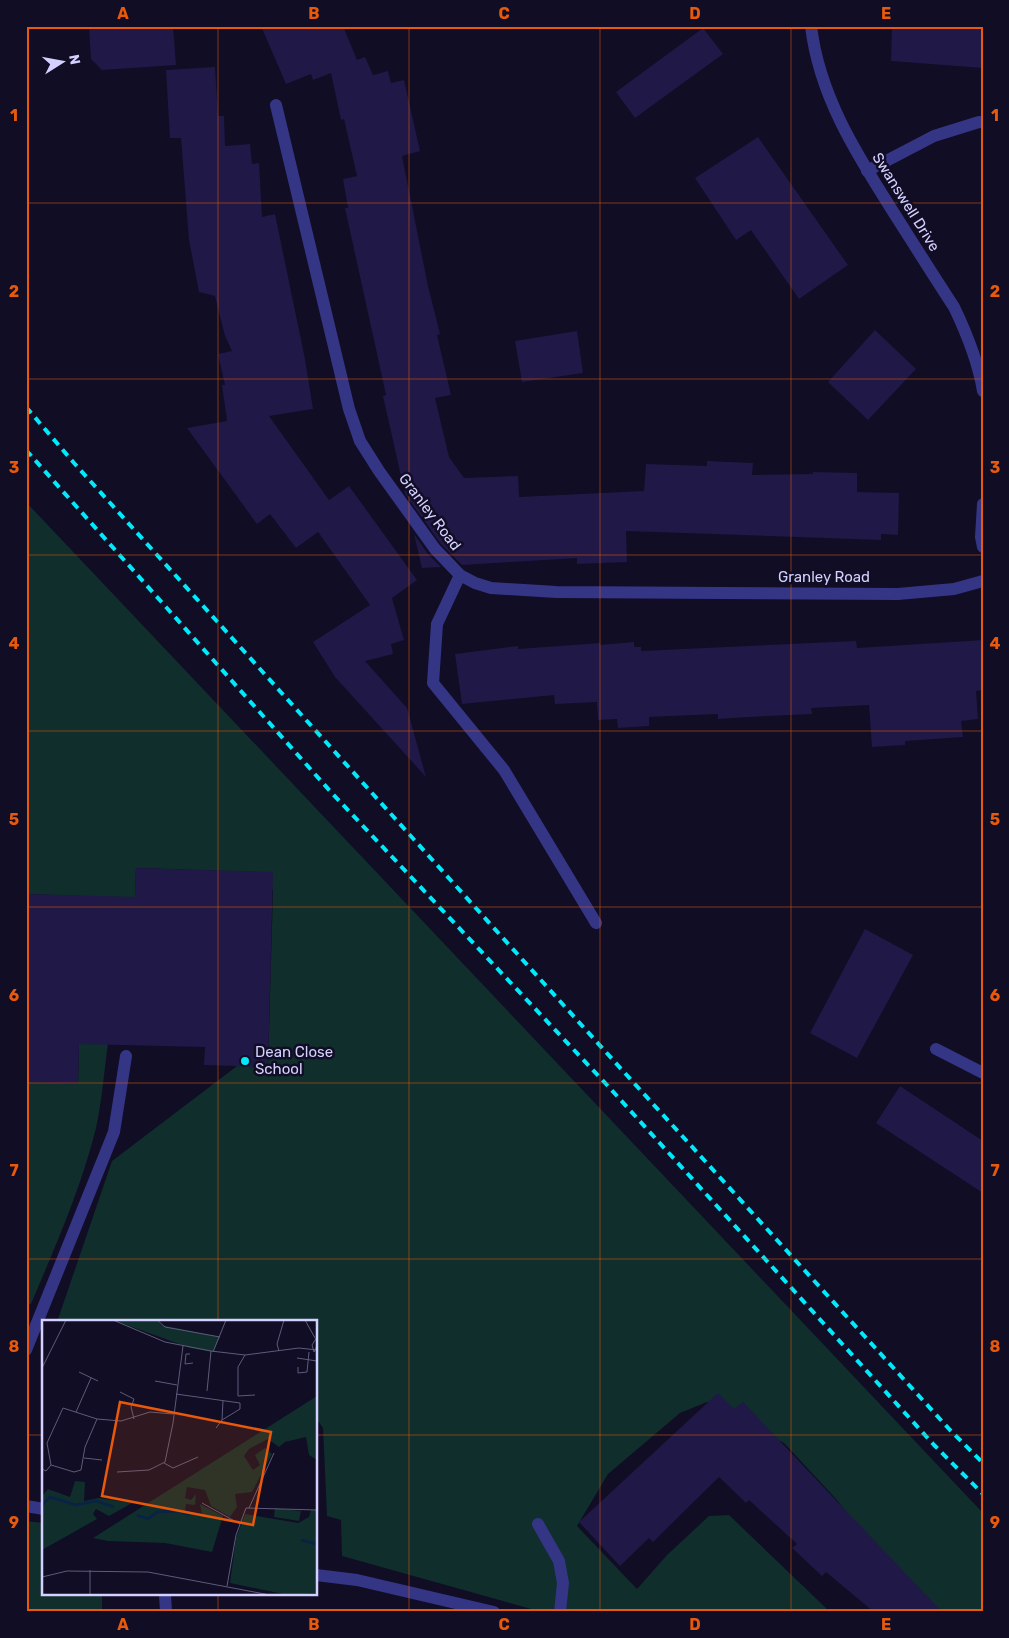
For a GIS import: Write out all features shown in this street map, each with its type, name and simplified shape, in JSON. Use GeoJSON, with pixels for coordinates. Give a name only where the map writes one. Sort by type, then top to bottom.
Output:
{"type":"FeatureCollection","features":[{"type":"Feature","properties":{"kind":"street","name":"Swanswell Drive"},"geometry":{"type":"LineString","coordinates":[[811,26],[813,43],[821,74],[832,104],[848,138],[954,307],[973,351],[983,391]]}},
{"type":"Feature","properties":{"kind":"street","name":"Granley Road"},"geometry":{"type":"LineString","coordinates":[[276,106],[349,409],[360,441],[435,549],[460,575],[475,583],[491,588],[556,592],[898,594],[954,589],[983,581]]}},
{"type":"Feature","properties":{"kind":"street"},"geometry":{"type":"LineString","coordinates":[[867,171],[934,136],[983,122]]}},
{"type":"Feature","properties":{"kind":"street"},"geometry":{"type":"LineString","coordinates":[[983,504],[981,537],[983,547]]}},
{"type":"Feature","properties":{"kind":"street"},"geometry":{"type":"LineString","coordinates":[[460,575],[436,624],[433,682],[504,770],[596,923]]}},
{"type":"Feature","properties":{"kind":"street"},"geometry":{"type":"LineString","coordinates":[[936,1049],[983,1073]]}},
{"type":"Feature","properties":{"kind":"street"},"geometry":{"type":"LineString","coordinates":[[26,1350],[114,1132],[126,1056]]}},
{"type":"Feature","properties":{"kind":"street"},"geometry":{"type":"LineString","coordinates":[[26,1506],[42,1509]]}},
{"type":"Feature","properties":{"kind":"street"},"geometry":{"type":"LineString","coordinates":[[538,1524],[560,1560],[563,1583],[560,1612]]}},
{"type":"Feature","properties":{"kind":"street"},"geometry":{"type":"LineString","coordinates":[[318,1575],[357,1580],[494,1612]]}},
{"type":"Feature","properties":{"kind":"street"},"geometry":{"type":"LineString","coordinates":[[165,1596],[166,1612]]}},
{"type":"Feature","properties":{"kind":"green space","name":"Dean Close School"},"geometry":{"type":"Polygon","coordinates":[[[26,502],[983,1513],[983,1612],[921,1612],[837,1500],[784,1443],[707,1402],[680,1413],[608,1474],[577,1526],[637,1589],[667,1555],[709,1516],[729,1515],[826,1608],[827,1612],[542,1612],[342,1556],[341,1520],[327,1516],[323,1428],[318,1421],[318,1320],[58,1320],[112,1161],[237,1066],[268,1067],[273,890],[259,872],[136,868],[134,941],[82,896],[26,894],[26,502]]]}},
{"type":"Feature","properties":{"kind":"green space"},"geometry":{"type":"Polygon","coordinates":[[[79,1044],[108,1044],[96,1128],[67,1218],[31,1304],[26,1304],[26,1082],[78,1083],[79,1044]]]}},
{"type":"Feature","properties":{"kind":"green space"},"geometry":{"type":"Polygon","coordinates":[[[26,1521],[42,1523],[42,1596],[102,1596],[102,1612],[26,1612],[26,1521]]]}},
{"type":"Feature","properties":{"kind":"building"},"geometry":{"type":"Polygon","coordinates":[[[89,26],[173,26],[176,65],[102,70],[91,59],[89,26]]]}},
{"type":"Feature","properties":{"kind":"building"},"geometry":{"type":"Polygon","coordinates":[[[261,26],[343,26],[357,60],[365,57],[373,75],[388,71],[391,83],[404,80],[420,151],[402,156],[428,286],[440,334],[437,335],[451,395],[435,398],[449,457],[464,478],[518,476],[519,497],[644,491],[646,464],[707,466],[707,461],[753,463],[752,475],[813,474],[813,472],[857,473],[857,492],[899,493],[898,535],[881,534],[881,540],[626,531],[627,562],[577,564],[577,558],[462,565],[441,544],[405,494],[383,396],[386,395],[345,208],[348,208],[343,179],[357,176],[344,119],[341,120],[331,73],[313,80],[311,74],[286,84],[261,26]]]}},
{"type":"Feature","properties":{"kind":"building"},"geometry":{"type":"Polygon","coordinates":[[[892,26],[983,26],[983,68],[891,61],[892,26]]]}},
{"type":"Feature","properties":{"kind":"building"},"geometry":{"type":"Polygon","coordinates":[[[703,28],[723,54],[635,118],[616,92],[703,28]]]}},
{"type":"Feature","properties":{"kind":"building"},"geometry":{"type":"Polygon","coordinates":[[[215,67],[218,116],[224,116],[225,146],[250,144],[252,164],[259,163],[262,217],[275,214],[305,359],[313,409],[269,416],[329,500],[349,486],[417,580],[392,598],[404,640],[391,644],[393,654],[365,661],[407,708],[426,777],[335,677],[313,642],[370,605],[318,532],[296,548],[270,514],[257,524],[187,428],[227,421],[222,385],[225,385],[218,354],[232,351],[225,336],[215,296],[199,292],[189,240],[181,138],[170,138],[166,70],[215,67]]]}},
{"type":"Feature","properties":{"kind":"building"},"geometry":{"type":"Polygon","coordinates":[[[758,137],[848,265],[799,299],[751,230],[736,240],[695,178],[758,137]]]}},
{"type":"Feature","properties":{"kind":"building"},"geometry":{"type":"Polygon","coordinates":[[[875,330],[916,369],[868,420],[828,382],[875,330]]]}},
{"type":"Feature","properties":{"kind":"building"},"geometry":{"type":"Polygon","coordinates":[[[577,331],[583,373],[522,382],[515,341],[577,331]]]}},
{"type":"Feature","properties":{"kind":"building"},"geometry":{"type":"Polygon","coordinates":[[[414,534],[428,554],[441,567],[422,568],[414,534]]]}},
{"type":"Feature","properties":{"kind":"building"},"geometry":{"type":"Polygon","coordinates":[[[983,640],[983,690],[976,691],[978,719],[961,721],[963,737],[905,741],[905,745],[872,747],[869,705],[811,708],[812,714],[718,719],[718,714],[649,717],[649,726],[618,728],[617,719],[598,720],[597,702],[555,704],[554,695],[462,704],[455,654],[518,646],[518,649],[634,642],[634,647],[641,647],[641,651],[856,641],[857,648],[983,640]]]}},
{"type":"Feature","properties":{"kind":"building"},"geometry":{"type":"Polygon","coordinates":[[[136,868],[273,872],[268,1067],[204,1065],[205,1047],[79,1044],[78,1084],[26,1082],[26,894],[135,897],[136,868]]]}},
{"type":"Feature","properties":{"kind":"building"},"geometry":{"type":"Polygon","coordinates":[[[865,929],[913,955],[857,1058],[810,1033],[865,929]]]}},
{"type":"Feature","properties":{"kind":"building"},"geometry":{"type":"Polygon","coordinates":[[[900,1086],[983,1141],[983,1193],[876,1123],[900,1086]]]}},
{"type":"Feature","properties":{"kind":"building"},"geometry":{"type":"Polygon","coordinates":[[[718,1393],[734,1409],[743,1402],[942,1612],[874,1612],[826,1572],[822,1576],[792,1548],[797,1544],[749,1500],[746,1503],[719,1477],[653,1542],[649,1538],[620,1566],[579,1522],[718,1393]]]}},
{"type":"Feature","properties":{"kind":"railway"},"geometry":{"type":"LineString","coordinates":[[26,407],[74,463],[623,1071],[950,1430],[983,1463]]}},
{"type":"Feature","properties":{"kind":"railway"},"geometry":{"type":"LineString","coordinates":[[26,450],[330,791],[607,1085],[934,1445],[983,1494]]}},
{"type":"Feature","properties":{"kind":"place","name":"Dean Close School"},"geometry":{"type":"Point","coordinates":[245,1061]}}]}
